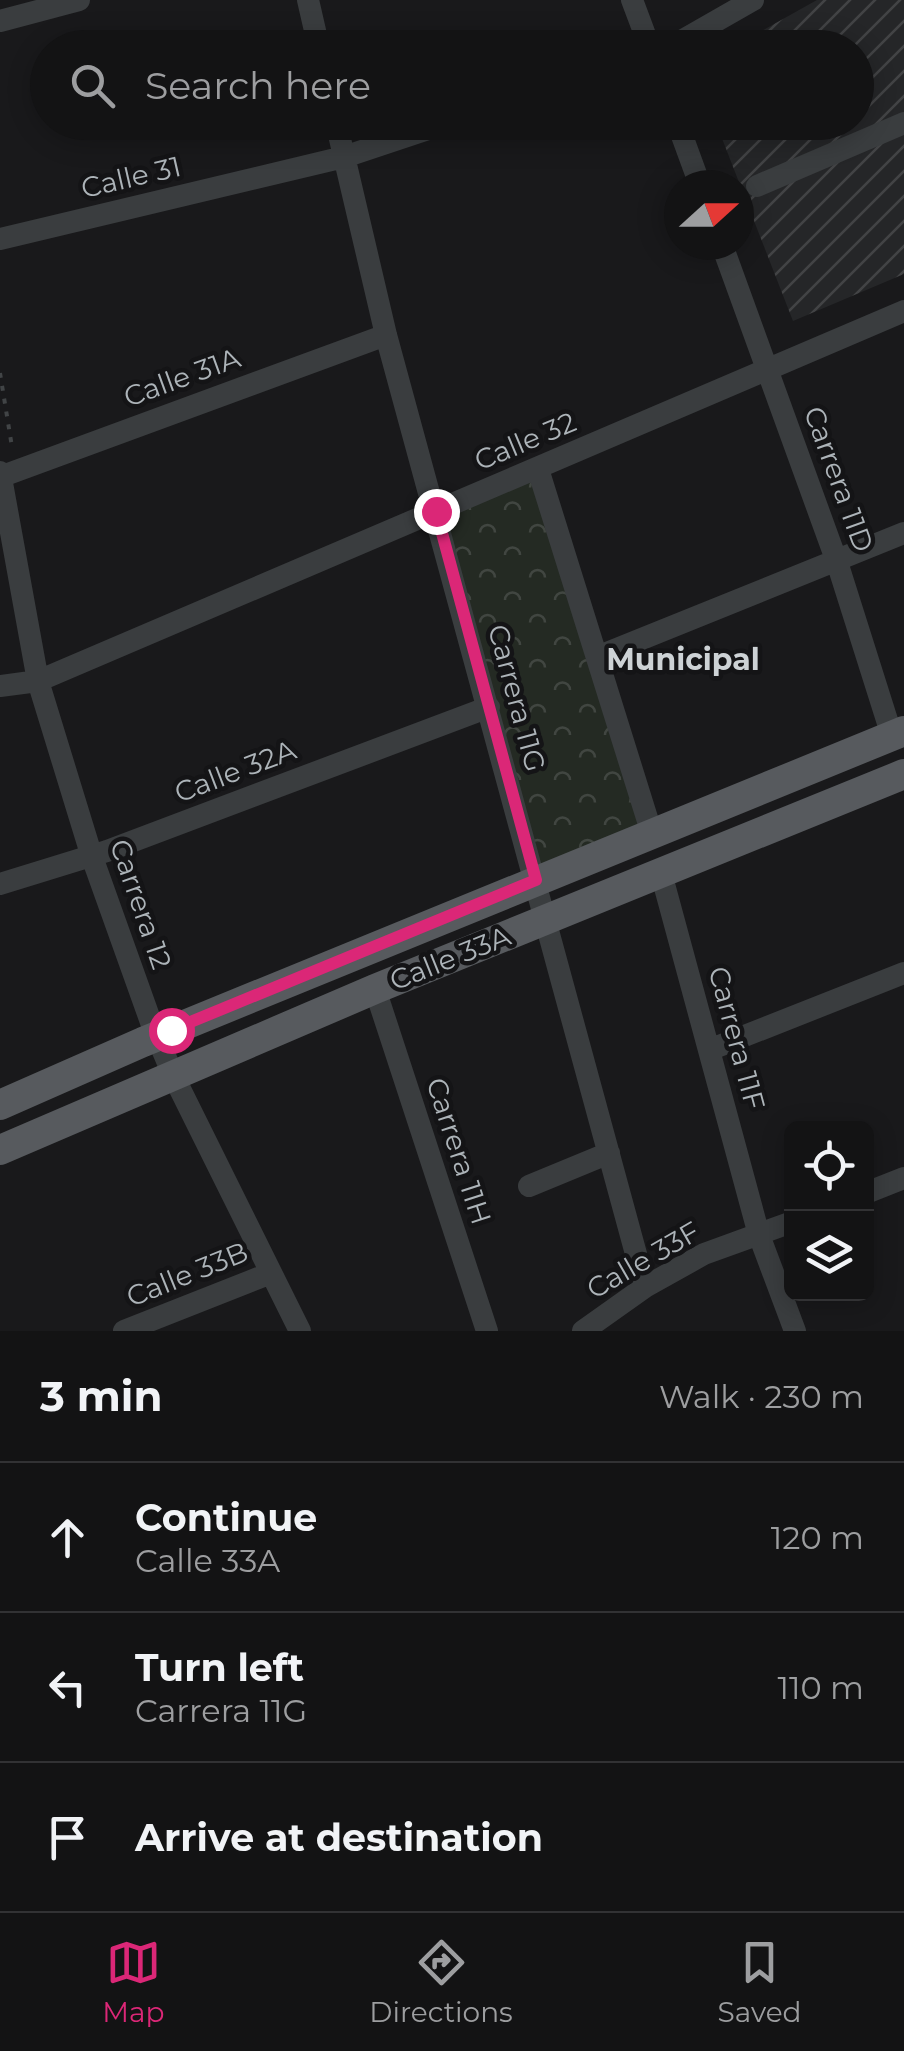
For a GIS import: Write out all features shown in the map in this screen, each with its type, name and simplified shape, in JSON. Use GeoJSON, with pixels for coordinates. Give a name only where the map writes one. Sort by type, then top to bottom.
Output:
{"type":"FeatureCollection","features":[{"type":"Feature","properties":{"kind":"main road","name":"Calle 33A"},"geometry":{"type":"LineString","coordinates":[[0,1105],[157,1036],[898,733]]}},
{"type":"Feature","properties":{"kind":"main road","name":"Calle 33A"},"geometry":{"type":"LineString","coordinates":[[0,1150],[546,918],[904,774]]}},
{"type":"Feature","properties":{"kind":"street"},"geometry":{"type":"LineString","coordinates":[[0,21],[79,0]]}},
{"type":"Feature","properties":{"kind":"street"},"geometry":{"type":"LineString","coordinates":[[308,0],[315,30]]}},
{"type":"Feature","properties":{"kind":"street"},"geometry":{"type":"LineString","coordinates":[[632,0],[643,30]]}},
{"type":"Feature","properties":{"kind":"street"},"geometry":{"type":"LineString","coordinates":[[700,30],[753,0]]}},
{"type":"Feature","properties":{"kind":"street"},"geometry":{"type":"LineString","coordinates":[[874,136],[904,123]]}},
{"type":"Feature","properties":{"kind":"street","name":"Carrera 11G"},"geometry":{"type":"LineString","coordinates":[[340,140],[386,334],[646,1288]]}},
{"type":"Feature","properties":{"kind":"street","name":"Calle 31"},"geometry":{"type":"LineString","coordinates":[[0,239],[344,157],[395,140]]}},
{"type":"Feature","properties":{"kind":"street"},"geometry":{"type":"LineString","coordinates":[[684,140],[695,170]]}},
{"type":"Feature","properties":{"kind":"street"},"geometry":{"type":"LineString","coordinates":[[757,186],[864,140]]}},
{"type":"Feature","properties":{"kind":"street","name":"Carrera 11D"},"geometry":{"type":"LineString","coordinates":[[728,260],[898,733]]}},
{"type":"Feature","properties":{"kind":"street","name":"Calle 32"},"geometry":{"type":"LineString","coordinates":[[0,686],[38,682],[904,311]]}},
{"type":"Feature","properties":{"kind":"street","name":"Calle 31A"},"geometry":{"type":"LineString","coordinates":[[4,474],[386,334]]}},
{"type":"Feature","properties":{"kind":"street"},"geometry":{"type":"LineString","coordinates":[[538,469],[652,834]]}},
{"type":"Feature","properties":{"kind":"street","name":"Carrera 12"},"geometry":{"type":"LineString","coordinates":[[4,474],[38,682],[92,857],[174,1075],[300,1331]]}},
{"type":"Feature","properties":{"kind":"street"},"geometry":{"type":"LineString","coordinates":[[597,657],[904,534]]}},
{"type":"Feature","properties":{"kind":"street","name":"Calle 32A"},"geometry":{"type":"LineString","coordinates":[[0,884],[92,857],[489,707]]}},
{"type":"Feature","properties":{"kind":"street","name":"Carrera 11F"},"geometry":{"type":"LineString","coordinates":[[661,873],[760,1235],[795,1331]]}},
{"type":"Feature","properties":{"kind":"street"},"geometry":{"type":"LineString","coordinates":[[709,1050],[904,973]]}},
{"type":"Feature","properties":{"kind":"street","name":"Carrera 11H"},"geometry":{"type":"LineString","coordinates":[[375,990],[487,1331]]}},
{"type":"Feature","properties":{"kind":"street"},"geometry":{"type":"LineString","coordinates":[[529,1186],[610,1152]]}},
{"type":"Feature","properties":{"kind":"street"},"geometry":{"type":"LineString","coordinates":[[874,1190],[904,1178]]}},
{"type":"Feature","properties":{"kind":"street","name":"Calle 33F"},"geometry":{"type":"LineString","coordinates":[[583,1331],[704,1254],[784,1225]]}},
{"type":"Feature","properties":{"kind":"street","name":"Calle 33B"},"geometry":{"type":"LineString","coordinates":[[124,1331],[271,1273]]}},
{"type":"Feature","properties":{"kind":"path"},"geometry":{"type":"LineString","coordinates":[[0,373],[4,474]]}},
{"type":"Feature","properties":{"kind":"shaded area"},"geometry":{"type":"Polygon","coordinates":[[[817,0],[904,0],[904,274],[793,321],[754,221],[754,170],[734,170],[723,140],[874,140],[874,30],[763,30],[817,0]]]}},
{"type":"Feature","properties":{"kind":"green space"},"geometry":{"type":"Polygon","coordinates":[[[538,469],[652,834],[536,880],[436,511],[538,469]]]}},
{"type":"Feature","properties":{"kind":"district","name":"Municipal"},"geometry":{"type":"Point","coordinates":[683,660]}},
{"type":"Feature","properties":{"kind":"route"},"geometry":{"type":"LineString","coordinates":[[171,1030],[536,880],[436,511]]}}]}
